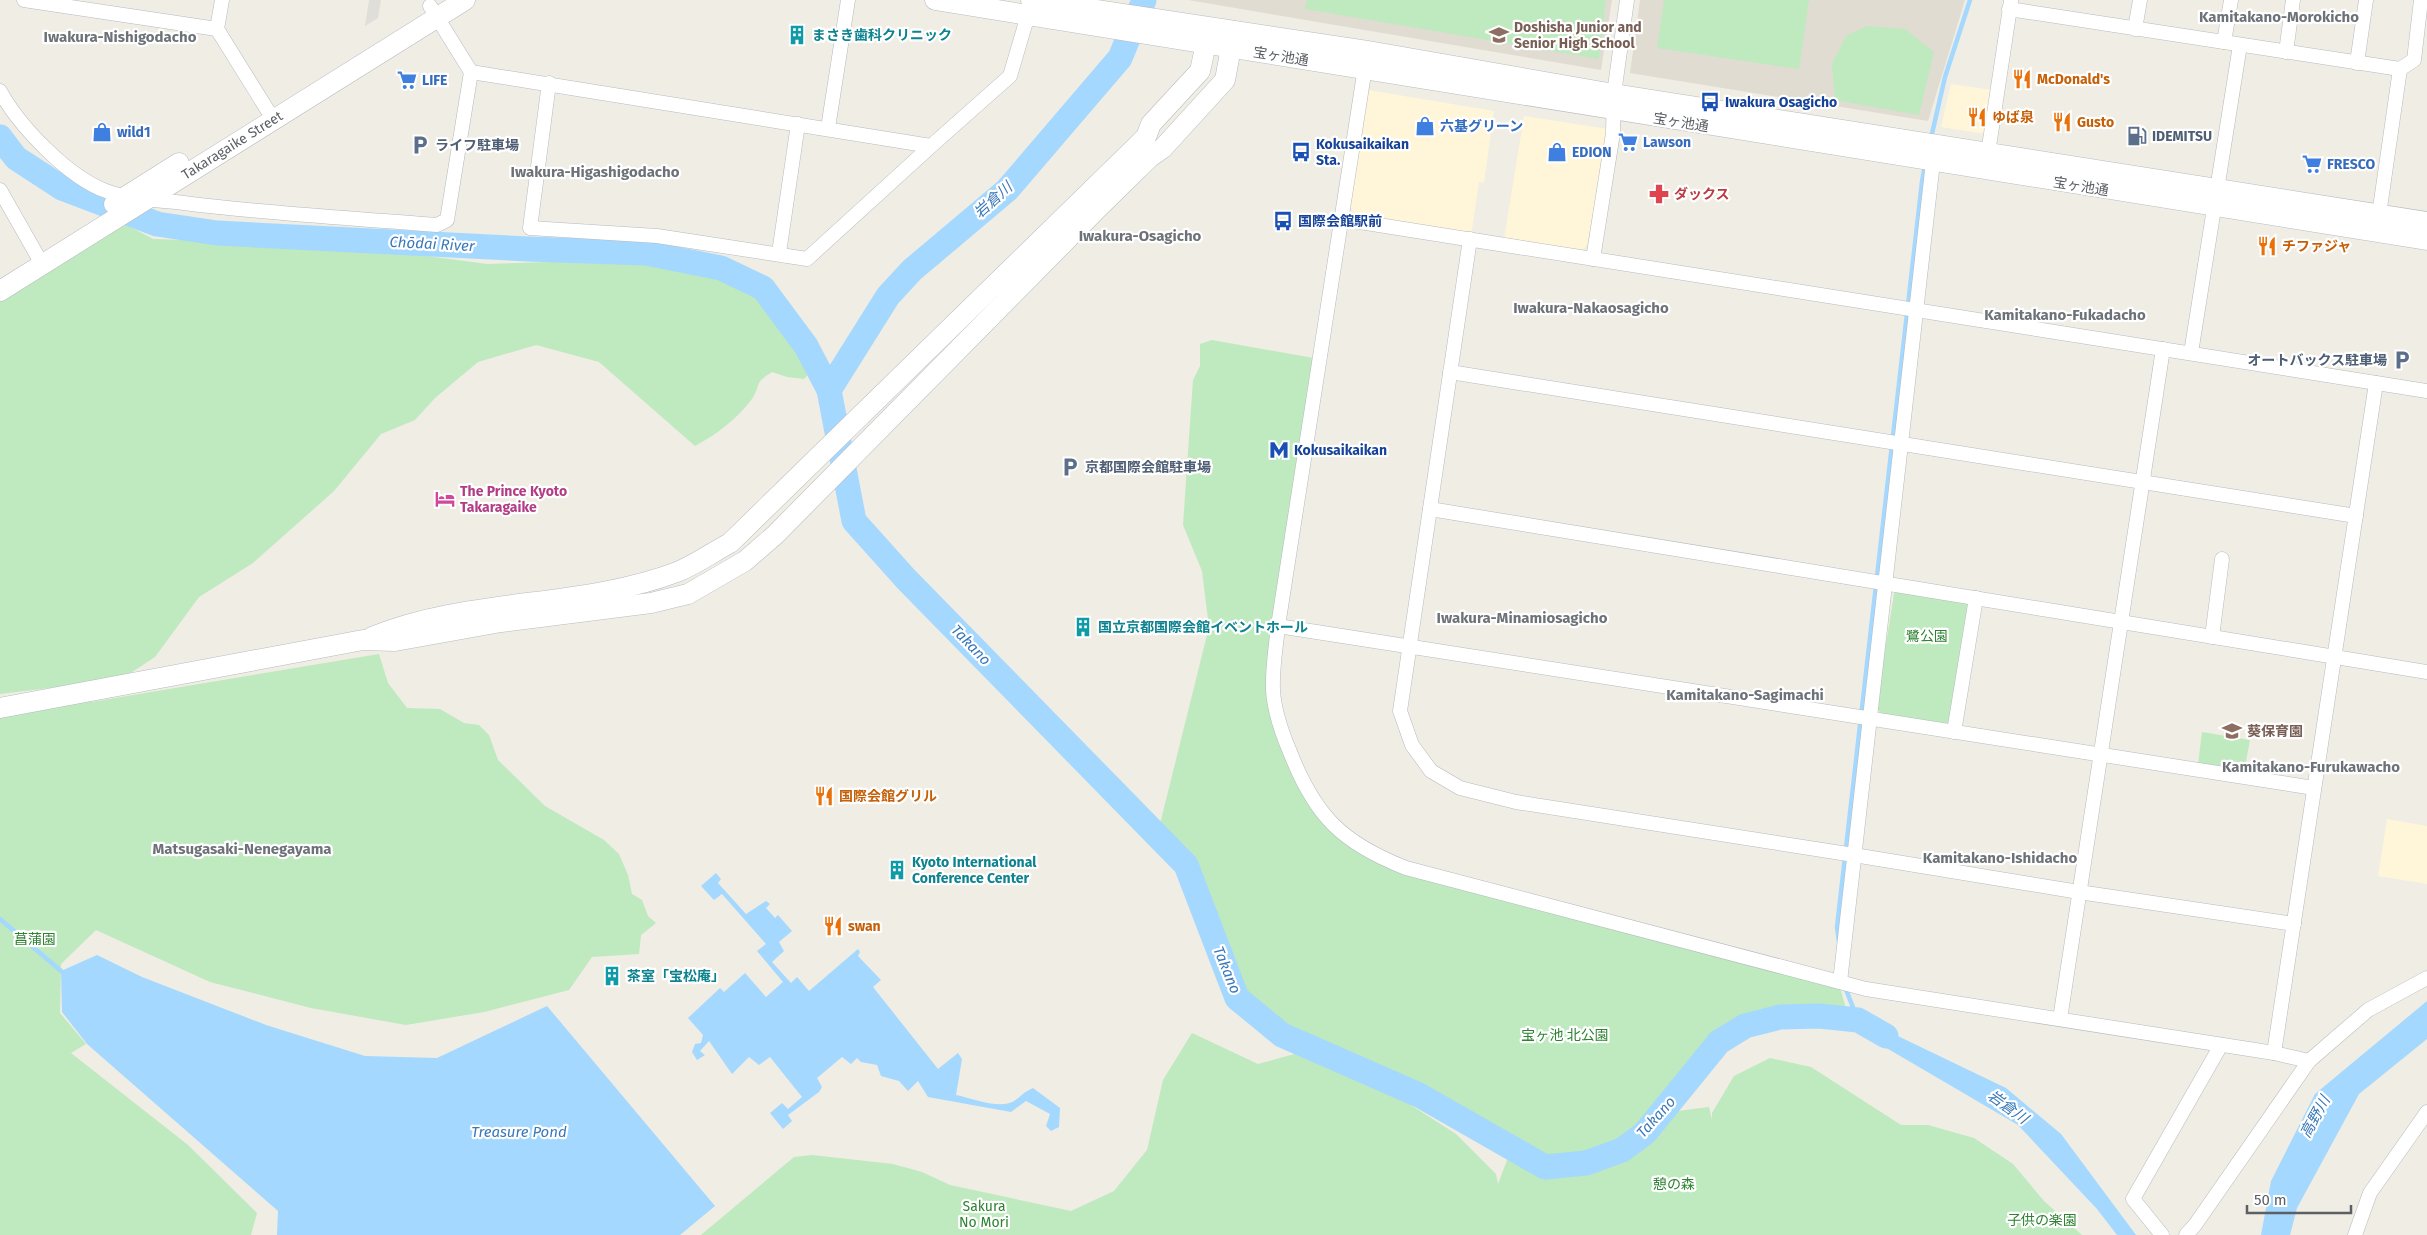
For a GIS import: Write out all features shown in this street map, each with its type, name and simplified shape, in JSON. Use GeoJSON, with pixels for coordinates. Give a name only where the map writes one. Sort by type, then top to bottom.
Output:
{"type":"FeatureCollection","features":[{"type":"Feature","properties":{"kind":"street"},"geometry":{"type":"LineString","coordinates":[[24,0],[217,29]]}},
{"type":"Feature","properties":{"kind":"street"},"geometry":{"type":"LineString","coordinates":[[222,0],[217,29],[270,114]]}},
{"type":"Feature","properties":{"kind":"street","name":"Takaragaike Street"},"geometry":{"type":"LineString","coordinates":[[0,291],[39,259],[435,8],[465,0]]}},
{"type":"Feature","properties":{"kind":"street"},"geometry":{"type":"LineString","coordinates":[[828,128],[848,0]]}},
{"type":"Feature","properties":{"kind":"street","name":"宝ヶ池通"},"geometry":{"type":"LineString","coordinates":[[935,0],[1031,5],[1114,14],[1150,27],[1366,60],[2216,199],[2378,223],[2427,222]]}},
{"type":"Feature","properties":{"kind":"street"},"geometry":{"type":"LineString","coordinates":[[1593,259],[1627,0]]}},
{"type":"Feature","properties":{"kind":"street"},"geometry":{"type":"LineString","coordinates":[[2136,29],[2140,0]]}},
{"type":"Feature","properties":{"kind":"street"},"geometry":{"type":"LineString","coordinates":[[2224,42],[2231,0]]}},
{"type":"Feature","properties":{"kind":"street"},"geometry":{"type":"LineString","coordinates":[[2286,52],[2293,0]]}},
{"type":"Feature","properties":{"kind":"street"},"geometry":{"type":"LineString","coordinates":[[2357,63],[2366,0]]}},
{"type":"Feature","properties":{"kind":"street"},"geometry":{"type":"LineString","coordinates":[[1987,161],[2010,5],[2136,29],[2400,69],[2414,60],[2422,0]]}},
{"type":"Feature","properties":{"kind":"street"},"geometry":{"type":"LineString","coordinates":[[549,83],[530,228],[657,236],[779,253],[807,259],[1010,76],[1031,5]]}},
{"type":"Feature","properties":{"kind":"street"},"geometry":{"type":"LineString","coordinates":[[0,91],[26,130],[69,170],[105,191],[124,206],[213,207],[437,224],[447,220],[471,72],[435,8]]}},
{"type":"Feature","properties":{"kind":"street"},"geometry":{"type":"LineString","coordinates":[[0,708],[363,640],[403,624],[479,609],[620,589],[678,572],[730,543],[802,476],[1146,137],[1151,124],[1200,71],[1208,36]]}},
{"type":"Feature","properties":{"kind":"street"},"geometry":{"type":"LineString","coordinates":[[363,640],[395,641],[501,622],[651,603],[688,594],[745,561],[775,535],[1144,163],[1164,148],[1225,80],[1232,40]]}},
{"type":"Feature","properties":{"kind":"street"},"geometry":{"type":"LineString","coordinates":[[2191,353],[2240,45]]}},
{"type":"Feature","properties":{"kind":"street"},"geometry":{"type":"LineString","coordinates":[[1366,60],[1278,626],[1273,691],[1282,733],[1301,782],[1315,805],[1333,826],[1352,843],[1379,858],[1406,868],[1866,989],[2274,1053],[2309,1062]]}},
{"type":"Feature","properties":{"kind":"street"},"geometry":{"type":"LineString","coordinates":[[2378,223],[2400,69]]}},
{"type":"Feature","properties":{"kind":"street"},"geometry":{"type":"LineString","coordinates":[[471,72],[549,83],[931,146]]}},
{"type":"Feature","properties":{"kind":"street"},"geometry":{"type":"LineString","coordinates":[[779,253],[798,124]]}},
{"type":"Feature","properties":{"kind":"street"},"geometry":{"type":"LineString","coordinates":[[1840,982],[1934,153]]}},
{"type":"Feature","properties":{"kind":"street"},"geometry":{"type":"LineString","coordinates":[[0,190],[39,259]]}},
{"type":"Feature","properties":{"kind":"street"},"geometry":{"type":"LineString","coordinates":[[1341,219],[2427,391]]}},
{"type":"Feature","properties":{"kind":"street","name":"宝ヶ池通"},"geometry":{"type":"LineString","coordinates":[[2378,223],[2427,240]]}},
{"type":"Feature","properties":{"kind":"street"},"geometry":{"type":"LineString","coordinates":[[1470,240],[1400,711],[1412,746],[1431,771],[1460,788],[1516,802],[1854,854],[2079,892],[2294,924]]}},
{"type":"Feature","properties":{"kind":"street","name":"Takaragaike Street"},"geometry":{"type":"LineString","coordinates":[[0,276],[39,259]]}},
{"type":"Feature","properties":{"kind":"street"},"geometry":{"type":"LineString","coordinates":[[2060,1019],[2163,349]]}},
{"type":"Feature","properties":{"kind":"street"},"geometry":{"type":"LineString","coordinates":[[1450,372],[2356,516]]}},
{"type":"Feature","properties":{"kind":"street"},"geometry":{"type":"LineString","coordinates":[[2274,1053],[2376,383]]}},
{"type":"Feature","properties":{"kind":"street"},"geometry":{"type":"LineString","coordinates":[[1430,509],[2427,672]]}},
{"type":"Feature","properties":{"kind":"street"},"geometry":{"type":"LineString","coordinates":[[2212,637],[2222,559]]}},
{"type":"Feature","properties":{"kind":"street"},"geometry":{"type":"LineString","coordinates":[[1954,732],[1976,598]]}},
{"type":"Feature","properties":{"kind":"street"},"geometry":{"type":"LineString","coordinates":[[1278,626],[2314,788]]}},
{"type":"Feature","properties":{"kind":"street"},"geometry":{"type":"LineString","coordinates":[[2186,1235],[2195,1225],[2309,1062],[2368,1010],[2427,978]]}},
{"type":"Feature","properties":{"kind":"street"},"geometry":{"type":"LineString","coordinates":[[2162,1235],[2133,1199],[2221,1045]]}},
{"type":"Feature","properties":{"kind":"street"},"geometry":{"type":"LineString","coordinates":[[2355,1235],[2370,1193],[2427,1112]]}},
{"type":"Feature","properties":{"kind":"shaded area"},"geometry":{"type":"Polygon","coordinates":[[[369,0],[381,0],[378,18],[365,26],[369,0]]]}},
{"type":"Feature","properties":{"kind":"shaded area","name":"Doshisha Junior and Senior High School"},"geometry":{"type":"Polygon","coordinates":[[[1188,0],[1612,0],[1601,70],[1188,0]]]}},
{"type":"Feature","properties":{"kind":"shaded area"},"geometry":{"type":"Polygon","coordinates":[[[1640,0],[1965,0],[1928,121],[1630,73],[1640,0]]]}},
{"type":"Feature","properties":{"kind":"shaded area"},"geometry":{"type":"Polygon","coordinates":[[[1951,84],[1992,90],[1986,134],[1941,127],[1951,84]]]}},
{"type":"Feature","properties":{"kind":"shaded area"},"geometry":{"type":"Polygon","coordinates":[[[1368,90],[1494,111],[1484,183],[1479,182],[1471,236],[1357,217],[1350,208],[1368,90]]]}},
{"type":"Feature","properties":{"kind":"shaded area"},"geometry":{"type":"Polygon","coordinates":[[[1524,116],[1608,129],[1587,246],[1581,251],[1504,239],[1524,116]]]}},
{"type":"Feature","properties":{"kind":"shaded area"},"geometry":{"type":"Polygon","coordinates":[[[2387,819],[2427,826],[2427,884],[2378,876],[2387,819]]]}},
{"type":"Feature","properties":{"kind":"green space","name":"Doshisha Junior and Senior High School"},"geometry":{"type":"Polygon","coordinates":[[[1307,0],[1606,0],[1599,59],[1305,9],[1307,0]]]}},
{"type":"Feature","properties":{"kind":"green space"},"geometry":{"type":"Polygon","coordinates":[[[1664,0],[1809,0],[1799,69],[1657,48],[1664,0]]]}},
{"type":"Feature","properties":{"kind":"green space"},"geometry":{"type":"Polygon","coordinates":[[[1867,26],[1905,29],[1934,52],[1919,115],[1835,100],[1832,64],[1846,36],[1867,26]]]}},
{"type":"Feature","properties":{"kind":"green space"},"geometry":{"type":"Polygon","coordinates":[[[125,224],[153,239],[306,244],[389,251],[487,264],[648,259],[709,269],[746,286],[773,316],[812,370],[804,379],[787,377],[772,372],[760,382],[752,399],[740,413],[719,431],[695,446],[599,362],[536,345],[478,362],[435,398],[415,420],[381,434],[334,491],[253,563],[199,597],[155,657],[129,674],[90,683],[0,694],[0,294],[125,224]]]}},
{"type":"Feature","properties":{"kind":"green space","name":"宝ヶ池 北公園"},"geometry":{"type":"Polygon","coordinates":[[[1212,340],[1319,359],[1273,691],[1315,805],[1379,858],[1840,982],[1848,1016],[1820,1007],[1750,1013],[1730,1021],[1705,1046],[1682,1084],[1638,1137],[1620,1142],[1607,1151],[1580,1159],[1548,1164],[1388,1071],[1373,1071],[1291,1035],[1251,1004],[1235,977],[1188,866],[1158,832],[1209,627],[1202,571],[1183,525],[1193,380],[1200,366],[1200,344],[1212,340]]]}},
{"type":"Feature","properties":{"kind":"green space","name":"鷺公園"},"geometry":{"type":"Polygon","coordinates":[[[1898,590],[1966,601],[1970,609],[1952,722],[1944,727],[1883,716],[1876,707],[1894,594],[1898,590]]]}},
{"type":"Feature","properties":{"kind":"green space","name":"菖蒲園"},"geometry":{"type":"Polygon","coordinates":[[[379,654],[388,683],[407,708],[440,709],[464,723],[479,725],[489,735],[498,760],[545,806],[604,840],[619,854],[628,875],[632,894],[642,900],[648,916],[656,923],[641,935],[639,954],[592,957],[569,990],[484,1012],[406,1025],[311,1008],[210,982],[96,930],[61,964],[60,1013],[86,1044],[71,1053],[188,1145],[257,1213],[251,1235],[0,1235],[0,718],[93,699],[91,702],[379,654]]]}},
{"type":"Feature","properties":{"kind":"green space"},"geometry":{"type":"Polygon","coordinates":[[[2202,732],[2250,740],[2244,772],[2198,765],[2202,732]]]}},
{"type":"Feature","properties":{"kind":"green space"},"geometry":{"type":"Polygon","coordinates":[[[1192,1033],[1258,1064],[1298,1053],[1364,1075],[1456,1134],[1496,1174],[1498,1184],[1509,1155],[1550,1174],[1563,1176],[1588,1171],[1615,1162],[1637,1149],[1678,1111],[1709,1107],[1712,1120],[1712,1113],[1734,1076],[1770,1058],[1811,1067],[1901,1125],[1928,1125],[1974,1138],[2013,1164],[2044,1201],[2082,1235],[701,1235],[794,1157],[812,1155],[893,1164],[922,1172],[950,1185],[1071,1211],[1114,1191],[1147,1150],[1163,1080],[1192,1033]]]}},
{"type":"Feature","properties":{"kind":"water"},"geometry":{"type":"Polygon","coordinates":[[[716,873],[721,879],[718,883],[746,914],[766,901],[770,904],[766,908],[775,918],[778,915],[792,931],[779,942],[784,951],[772,962],[791,983],[797,977],[809,991],[858,949],[860,952],[858,956],[881,980],[873,987],[938,1069],[958,1053],[962,1059],[956,1095],[1001,1104],[1014,1101],[1033,1088],[1060,1108],[1059,1127],[1051,1131],[1046,1126],[1050,1114],[1026,1101],[1011,1112],[928,1097],[918,1081],[908,1091],[899,1081],[881,1076],[877,1065],[861,1062],[857,1058],[851,1064],[842,1057],[817,1078],[822,1087],[819,1092],[788,1115],[792,1121],[783,1129],[770,1113],[782,1103],[788,1109],[802,1097],[770,1057],[759,1065],[749,1057],[732,1074],[709,1041],[700,1051],[705,1055],[697,1060],[692,1052],[695,1044],[701,1043],[703,1035],[688,1018],[720,988],[724,992],[745,973],[766,997],[783,982],[757,951],[766,944],[722,894],[714,900],[701,886],[716,873]]]}},
{"type":"Feature","properties":{"kind":"water","name":"Treasure Pond"},"geometry":{"type":"Polygon","coordinates":[[[97,955],[142,977],[266,1025],[365,1056],[437,1058],[547,1006],[715,1206],[680,1235],[277,1235],[278,1211],[87,1044],[62,1012],[61,971],[97,955]]]}},
{"type":"Feature","properties":{"kind":"water","name":"高野川"},"geometry":{"type":"Polygon","coordinates":[[[2427,1001],[2427,1039],[2359,1094],[2297,1208],[2290,1235],[2261,1235],[2271,1181],[2315,1094],[2427,1001]]]}},
{"type":"Feature","properties":{"kind":"water"},"geometry":{"type":"Polygon","coordinates":[[[1852,1014],[2006,1088],[2061,1134],[2136,1235],[2117,1235],[2097,1209],[2018,1125],[1866,1036],[1852,1014]]]}},
{"type":"Feature","properties":{"kind":"waterway","name":"岩倉川"},"geometry":{"type":"LineString","coordinates":[[829,390],[888,296],[912,270],[1007,190],[1120,58],[1144,0]]}},
{"type":"Feature","properties":{"kind":"waterway"},"geometry":{"type":"LineString","coordinates":[[1931,138],[1945,77],[1970,0]]}},
{"type":"Feature","properties":{"kind":"waterway","name":"Takano"},"geometry":{"type":"LineString","coordinates":[[0,137],[16,158],[62,188],[157,224],[217,233],[646,253],[721,268],[763,288],[806,346],[829,390],[854,521],[906,579],[1186,865],[1237,998],[1282,1035],[1419,1095],[1545,1167],[1586,1163],[1622,1150],[1645,1133],[1719,1042],[1745,1026],[1780,1017],[1819,1016],[1858,1020],[1886,1036]]}},
{"type":"Feature","properties":{"kind":"waterway"},"geometry":{"type":"LineString","coordinates":[[1839,942],[1837,927],[1925,165]]}},
{"type":"Feature","properties":{"kind":"waterway"},"geometry":{"type":"LineString","coordinates":[[0,919],[61,971]]}},
{"type":"Feature","properties":{"kind":"waterway"},"geometry":{"type":"LineString","coordinates":[[1845,987],[1858,1020]]}},
{"type":"Feature","properties":{"kind":"place","name":"まさき歯科クリニック"},"geometry":{"type":"Point","coordinates":[797,35]}},
{"type":"Feature","properties":{"kind":"place","name":"Doshisha Junior and Senior High School"},"geometry":{"type":"Point","coordinates":[1499,35]}},
{"type":"Feature","properties":{"kind":"place","name":"McDonald's"},"geometry":{"type":"Point","coordinates":[2022,79]}},
{"type":"Feature","properties":{"kind":"place","name":"LIFE"},"geometry":{"type":"Point","coordinates":[407,80]}},
{"type":"Feature","properties":{"kind":"place","name":"Iwakura Osagicho"},"geometry":{"type":"Point","coordinates":[1710,102]}},
{"type":"Feature","properties":{"kind":"place","name":"ゆば泉"},"geometry":{"type":"Point","coordinates":[1977,117]}},
{"type":"Feature","properties":{"kind":"place","name":"Gusto"},"geometry":{"type":"Point","coordinates":[2062,122]}},
{"type":"Feature","properties":{"kind":"place","name":"六基グリーン"},"geometry":{"type":"Point","coordinates":[1425,126]}},
{"type":"Feature","properties":{"kind":"place","name":"wild1"},"geometry":{"type":"Point","coordinates":[102,132]}},
{"type":"Feature","properties":{"kind":"place","name":"IDEMITSU"},"geometry":{"type":"Point","coordinates":[2137,136]}},
{"type":"Feature","properties":{"kind":"place","name":"Lawson"},"geometry":{"type":"Point","coordinates":[1628,142]}},
{"type":"Feature","properties":{"kind":"place","name":"ライフ駐車場"},"geometry":{"type":"Point","coordinates":[420,145]}},
{"type":"Feature","properties":{"kind":"place","name":"Kokusaikaikan Sta."},"geometry":{"type":"Point","coordinates":[1301,152]}},
{"type":"Feature","properties":{"kind":"place","name":"EDION"},"geometry":{"type":"Point","coordinates":[1557,152]}},
{"type":"Feature","properties":{"kind":"place","name":"FRESCO"},"geometry":{"type":"Point","coordinates":[2312,164]}},
{"type":"Feature","properties":{"kind":"place","name":"ダックス"},"geometry":{"type":"Point","coordinates":[1659,194]}},
{"type":"Feature","properties":{"kind":"place","name":"国際会館駅前"},"geometry":{"type":"Point","coordinates":[1283,221]}},
{"type":"Feature","properties":{"kind":"place","name":"チファジャ"},"geometry":{"type":"Point","coordinates":[2267,246]}},
{"type":"Feature","properties":{"kind":"place","name":"オートバックス駐車場"},"geometry":{"type":"Point","coordinates":[2402,360]}},
{"type":"Feature","properties":{"kind":"place","name":"Kokusaikaikan"},"geometry":{"type":"Point","coordinates":[1279,450]}},
{"type":"Feature","properties":{"kind":"place","name":"京都国際会館駐車場"},"geometry":{"type":"Point","coordinates":[1070,467]}},
{"type":"Feature","properties":{"kind":"place","name":"The Prince Kyoto Takaragaike"},"geometry":{"type":"Point","coordinates":[445,499]}},
{"type":"Feature","properties":{"kind":"place","name":"国立京都国際会館イベントホール"},"geometry":{"type":"Point","coordinates":[1083,627]}},
{"type":"Feature","properties":{"kind":"place","name":"葵保育園"},"geometry":{"type":"Point","coordinates":[2232,731]}},
{"type":"Feature","properties":{"kind":"place","name":"国際会館グリル"},"geometry":{"type":"Point","coordinates":[824,796]}},
{"type":"Feature","properties":{"kind":"place","name":"Kyoto International Conference Center"},"geometry":{"type":"Point","coordinates":[897,870]}},
{"type":"Feature","properties":{"kind":"place","name":"swan"},"geometry":{"type":"Point","coordinates":[833,926]}},
{"type":"Feature","properties":{"kind":"place","name":"茶室「宝松庵」"},"geometry":{"type":"Point","coordinates":[612,976]}},
{"type":"Feature","properties":{"kind":"district","name":"Kamitakano-Morokicho"},"geometry":{"type":"Point","coordinates":[2279,17]}},
{"type":"Feature","properties":{"kind":"district","name":"Iwakura-Nishigodacho"},"geometry":{"type":"Point","coordinates":[120,37]}},
{"type":"Feature","properties":{"kind":"district","name":"Iwakura-Higashigodacho"},"geometry":{"type":"Point","coordinates":[595,172]}},
{"type":"Feature","properties":{"kind":"district","name":"Iwakura-Osagicho"},"geometry":{"type":"Point","coordinates":[1140,236]}},
{"type":"Feature","properties":{"kind":"district","name":"Iwakura-Nakaosagicho"},"geometry":{"type":"Point","coordinates":[1591,308]}},
{"type":"Feature","properties":{"kind":"district","name":"Kamitakano-Fukadacho"},"geometry":{"type":"Point","coordinates":[2065,315]}},
{"type":"Feature","properties":{"kind":"district","name":"Iwakura-Minamiosagicho"},"geometry":{"type":"Point","coordinates":[1522,618]}},
{"type":"Feature","properties":{"kind":"district","name":"Kamitakano-Sagimachi"},"geometry":{"type":"Point","coordinates":[1745,695]}},
{"type":"Feature","properties":{"kind":"district","name":"Kamitakano-Furukawacho"},"geometry":{"type":"Point","coordinates":[2311,767]}},
{"type":"Feature","properties":{"kind":"district","name":"Matsugasaki-Nenegayama"},"geometry":{"type":"Point","coordinates":[242,849]}},
{"type":"Feature","properties":{"kind":"district","name":"Kamitakano-Ishidacho"},"geometry":{"type":"Point","coordinates":[2000,858]}},
{"type":"Feature","properties":{"kind":"water label","name":"Chōdai River"},"geometry":{"type":"Point","coordinates":[432,244]}},
{"type":"Feature","properties":{"kind":"park label","name":"憩の森"},"geometry":{"type":"Point","coordinates":[1674,1184]}},
{"type":"Feature","properties":{"kind":"park label","name":"Sakura No Mori"},"geometry":{"type":"Point","coordinates":[984,1214]}},
{"type":"Feature","properties":{"kind":"park label","name":"子供の楽園"},"geometry":{"type":"Point","coordinates":[2042,1220]}}]}
